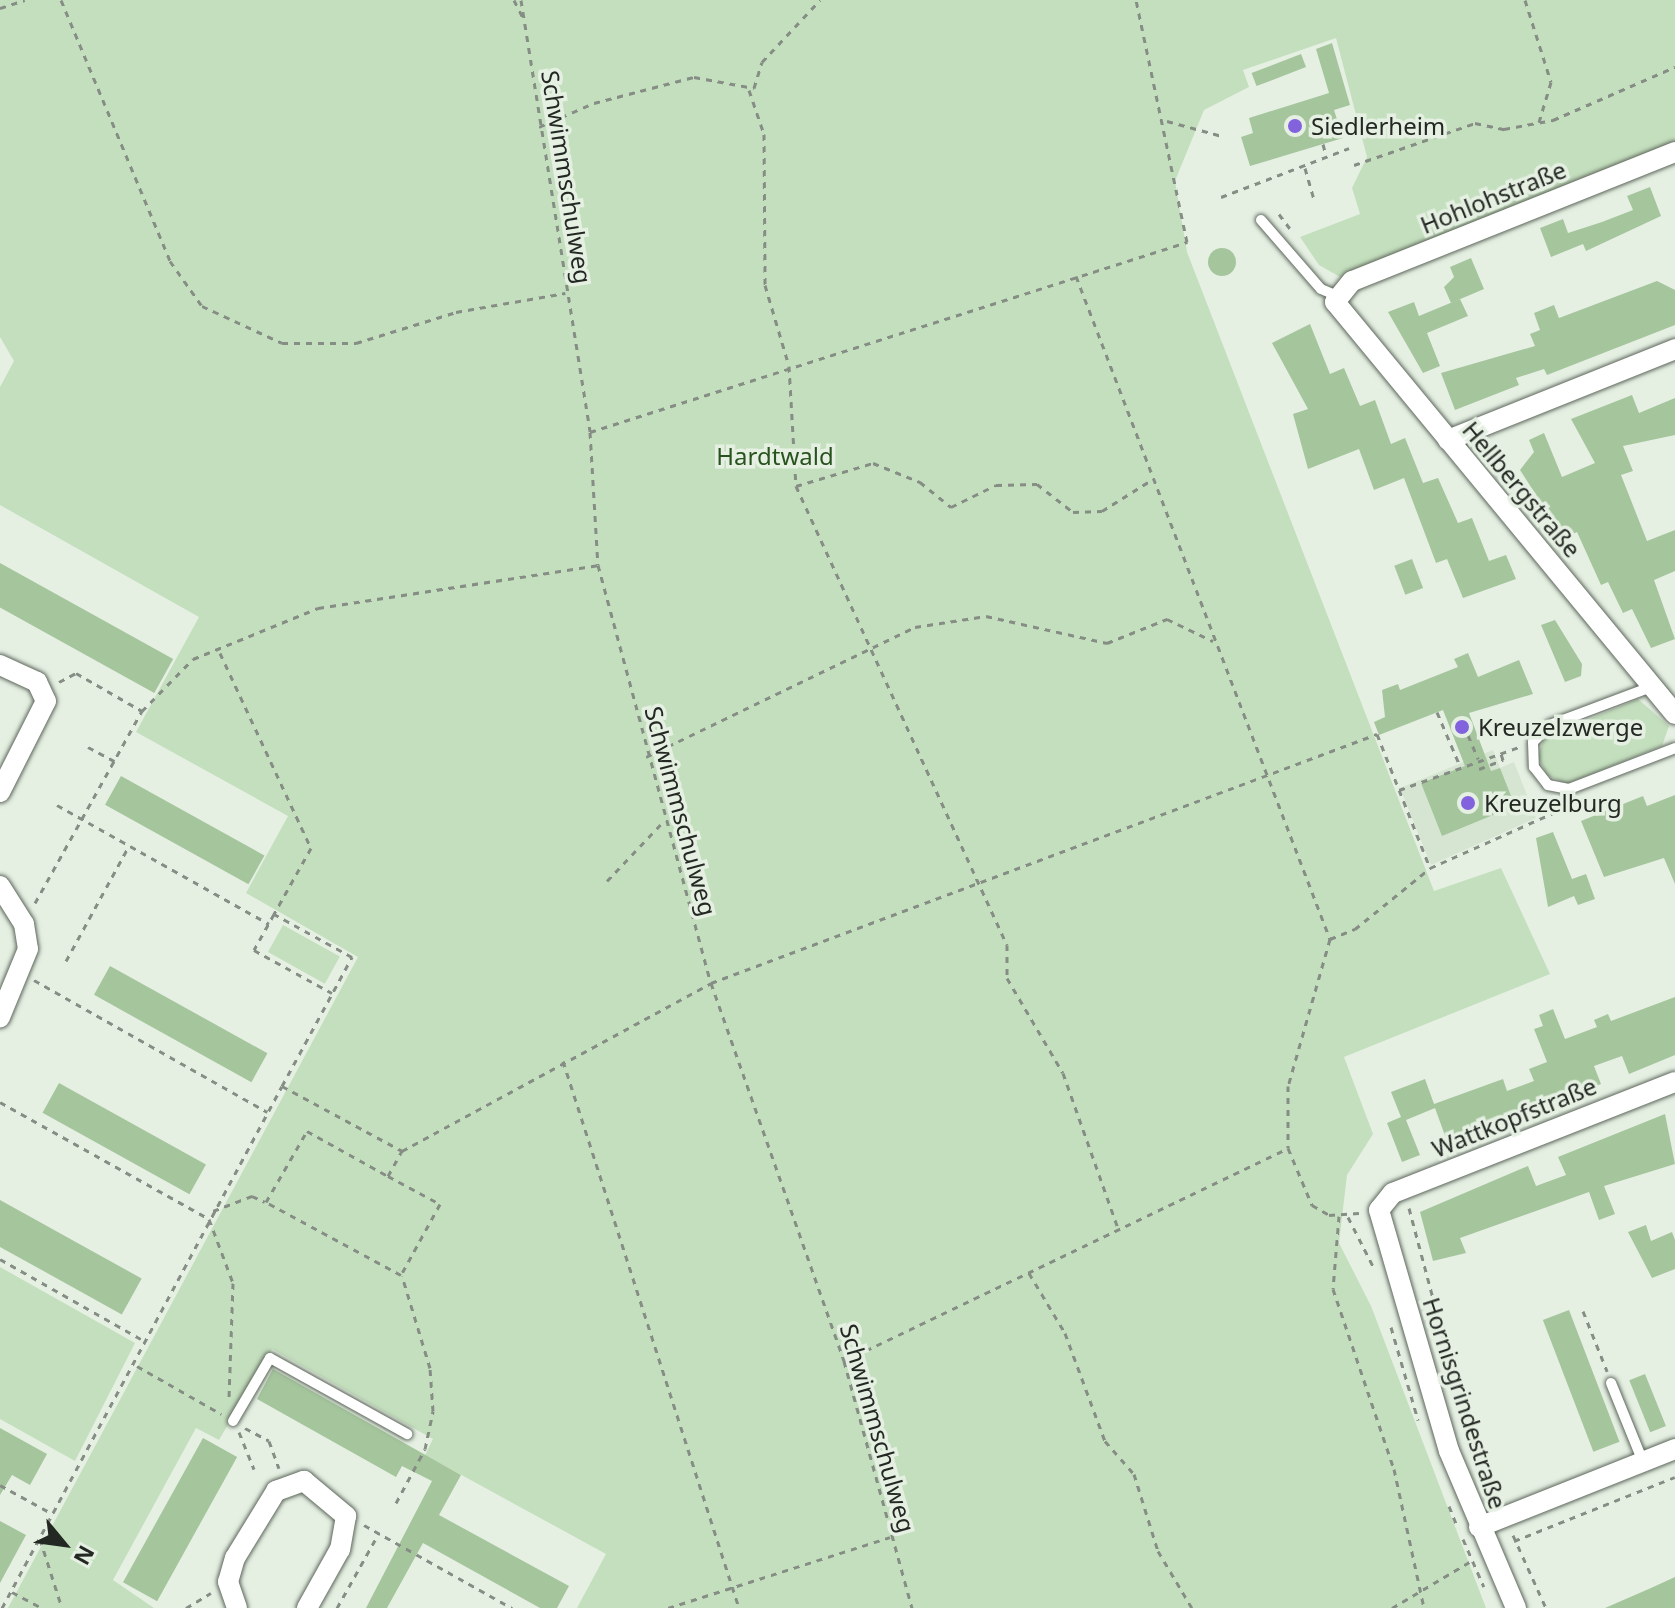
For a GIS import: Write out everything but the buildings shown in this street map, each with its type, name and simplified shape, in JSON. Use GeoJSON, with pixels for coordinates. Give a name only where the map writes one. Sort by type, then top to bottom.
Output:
{"type":"FeatureCollection","features":[{"type":"Feature","properties":{"kind":"street","name":"Hohlohstraße"},"geometry":{"type":"LineString","coordinates":[[1335,295],[1352,281],[1675,152]]}},
{"type":"Feature","properties":{"kind":"street","name":"Hellbergstraße"},"geometry":{"type":"LineString","coordinates":[[1335,295],[1342,314],[1675,714]]}},
{"type":"Feature","properties":{"kind":"street"},"geometry":{"type":"LineString","coordinates":[[1448,440],[1675,349]]}},
{"type":"Feature","properties":{"kind":"street"},"geometry":{"type":"LineString","coordinates":[[0,665],[43,691],[41,720],[0,792]]}},
{"type":"Feature","properties":{"kind":"street"},"geometry":{"type":"LineString","coordinates":[[0,886],[24,924],[23,973],[0,1017]]}},
{"type":"Feature","properties":{"kind":"street","name":"Wattkopfstraße"},"geometry":{"type":"LineString","coordinates":[[1375,1209],[1404,1189],[1675,1082]]}},
{"type":"Feature","properties":{"kind":"street","name":"Hornisgrindestraße"},"geometry":{"type":"LineString","coordinates":[[1375,1209],[1424,1375],[1479,1527],[1516,1608]]}},
{"type":"Feature","properties":{"kind":"street"},"geometry":{"type":"LineString","coordinates":[[1479,1527],[1675,1449]]}},
{"type":"Feature","properties":{"kind":"street"},"geometry":{"type":"LineString","coordinates":[[237,1608],[228,1582],[241,1546],[285,1485],[304,1481],[346,1516],[340,1549],[307,1608]]}},
{"type":"Feature","properties":{"kind":"lane"},"geometry":{"type":"LineString","coordinates":[[1261,220],[1335,295]]}},
{"type":"Feature","properties":{"kind":"lane"},"geometry":{"type":"LineString","coordinates":[[1651,687],[1550,725],[1531,749],[1540,778],[1558,790],[1675,748]]}},
{"type":"Feature","properties":{"kind":"lane"},"geometry":{"type":"LineString","coordinates":[[233,1421],[270,1358],[407,1434]]}},
{"type":"Feature","properties":{"kind":"lane"},"geometry":{"type":"LineString","coordinates":[[1611,1383],[1643,1462]]}},
{"type":"Feature","properties":{"kind":"path"},"geometry":{"type":"LineString","coordinates":[[0,8],[25,0]]}},
{"type":"Feature","properties":{"kind":"path"},"geometry":{"type":"LineString","coordinates":[[61,0],[170,261],[202,306],[282,343],[356,343],[456,312],[566,293]]}},
{"type":"Feature","properties":{"kind":"path"},"geometry":{"type":"LineString","coordinates":[[514,0],[525,21]]}},
{"type":"Feature","properties":{"kind":"path","name":"Schwimmschulweg"},"geometry":{"type":"LineString","coordinates":[[521,0],[590,432],[598,565],[663,822],[711,983],[844,1361],[912,1608]]}},
{"type":"Feature","properties":{"kind":"path"},"geometry":{"type":"LineString","coordinates":[[820,0],[762,62],[749,90],[767,173],[765,285],[789,366],[796,486],[874,647],[1007,945],[1007,978],[1063,1073],[1118,1228]]}},
{"type":"Feature","properties":{"kind":"path"},"geometry":{"type":"LineString","coordinates":[[590,432],[789,366],[1187,242],[1167,121],[1136,0]]}},
{"type":"Feature","properties":{"kind":"path"},"geometry":{"type":"LineString","coordinates":[[1525,0],[1551,82],[1538,123]]}},
{"type":"Feature","properties":{"kind":"path"},"geometry":{"type":"LineString","coordinates":[[1354,165],[1475,123],[1504,129],[1538,123],[1675,67]]}},
{"type":"Feature","properties":{"kind":"path"},"geometry":{"type":"LineString","coordinates":[[539,127],[594,103],[694,77],[749,90]]}},
{"type":"Feature","properties":{"kind":"path"},"geometry":{"type":"LineString","coordinates":[[1167,121],[1222,136]]}},
{"type":"Feature","properties":{"kind":"path"},"geometry":{"type":"LineString","coordinates":[[1323,144],[1326,155]]}},
{"type":"Feature","properties":{"kind":"path"},"geometry":{"type":"LineString","coordinates":[[1315,202],[1303,160],[1349,148]]}},
{"type":"Feature","properties":{"kind":"path"},"geometry":{"type":"LineString","coordinates":[[1221,197],[1305,168]]}},
{"type":"Feature","properties":{"kind":"path"},"geometry":{"type":"LineString","coordinates":[[1076,276],[1213,641],[1269,769],[1330,939],[1288,1086],[1288,1148],[1312,1205],[1339,1216],[1375,1209]]}},
{"type":"Feature","properties":{"kind":"path"},"geometry":{"type":"LineString","coordinates":[[796,486],[873,463],[920,482],[951,507],[996,485],[1037,484],[1073,512],[1102,511],[1153,479]]}},
{"type":"Feature","properties":{"kind":"path"},"geometry":{"type":"LineString","coordinates":[[24,924],[142,711],[193,659],[220,653],[318,608],[598,565]]}},
{"type":"Feature","properties":{"kind":"path"},"geometry":{"type":"LineString","coordinates":[[646,757],[915,627],[986,616],[1107,643],[1167,619],[1213,641]]}},
{"type":"Feature","properties":{"kind":"path"},"geometry":{"type":"LineString","coordinates":[[220,653],[311,848],[254,950],[332,993]]}},
{"type":"Feature","properties":{"kind":"path"},"geometry":{"type":"LineString","coordinates":[[43,691],[76,673],[142,711]]}},
{"type":"Feature","properties":{"kind":"path"},"geometry":{"type":"LineString","coordinates":[[112,703],[116,696]]}},
{"type":"Feature","properties":{"kind":"path"},"geometry":{"type":"LineString","coordinates":[[1437,712],[1460,766]]}},
{"type":"Feature","properties":{"kind":"path"},"geometry":{"type":"LineString","coordinates":[[388,1176],[402,1151],[711,983],[1269,769],[1377,734],[1430,868]]}},
{"type":"Feature","properties":{"kind":"path"},"geometry":{"type":"LineString","coordinates":[[1468,735],[1478,759]]}},
{"type":"Feature","properties":{"kind":"path"},"geometry":{"type":"LineString","coordinates":[[88,747],[114,761]]}},
{"type":"Feature","properties":{"kind":"path"},"geometry":{"type":"LineString","coordinates":[[1399,790],[1500,750],[1531,749]]}},
{"type":"Feature","properties":{"kind":"path"},"geometry":{"type":"LineString","coordinates":[[1479,769],[1503,760],[1500,750]]}},
{"type":"Feature","properties":{"kind":"path"},"geometry":{"type":"LineString","coordinates":[[1330,939],[1362,924],[1430,868],[1555,812],[1558,790]]}},
{"type":"Feature","properties":{"kind":"path"},"geometry":{"type":"LineString","coordinates":[[57,805],[269,924]]}},
{"type":"Feature","properties":{"kind":"path"},"geometry":{"type":"LineString","coordinates":[[607,881],[663,822]]}},
{"type":"Feature","properties":{"kind":"path"},"geometry":{"type":"LineString","coordinates":[[66,961],[129,846]]}},
{"type":"Feature","properties":{"kind":"path"},"geometry":{"type":"LineString","coordinates":[[2,1607],[137,1366],[141,1339],[352,957],[274,914]]}},
{"type":"Feature","properties":{"kind":"path"},"geometry":{"type":"LineString","coordinates":[[23,973],[267,1112]]}},
{"type":"Feature","properties":{"kind":"path"},"geometry":{"type":"LineString","coordinates":[[563,1061],[739,1608]]}},
{"type":"Feature","properties":{"kind":"path"},"geometry":{"type":"LineString","coordinates":[[282,1086],[402,1151]]}},
{"type":"Feature","properties":{"kind":"path"},"geometry":{"type":"LineString","coordinates":[[0,1102],[209,1219],[233,1283],[227,1385],[233,1421]]}},
{"type":"Feature","properties":{"kind":"path"},"geometry":{"type":"LineString","coordinates":[[266,1202],[307,1131],[440,1204],[401,1275]]}},
{"type":"Feature","properties":{"kind":"path"},"geometry":{"type":"LineString","coordinates":[[844,1361],[1288,1148]]}},
{"type":"Feature","properties":{"kind":"path"},"geometry":{"type":"LineString","coordinates":[[1404,1189],[1455,1381],[1505,1517],[1546,1608]]}},
{"type":"Feature","properties":{"kind":"path"},"geometry":{"type":"LineString","coordinates":[[213,1211],[252,1196],[401,1275],[430,1368],[433,1411],[425,1449],[396,1503]]}},
{"type":"Feature","properties":{"kind":"path"},"geometry":{"type":"LineString","coordinates":[[1339,1216],[1333,1289],[1394,1469],[1424,1608]]}},
{"type":"Feature","properties":{"kind":"path"},"geometry":{"type":"LineString","coordinates":[[0,1259],[141,1339]]}},
{"type":"Feature","properties":{"kind":"path"},"geometry":{"type":"LineString","coordinates":[[1029,1273],[1065,1333],[1105,1441],[1134,1474],[1158,1551],[1192,1608]]}},
{"type":"Feature","properties":{"kind":"path"},"geometry":{"type":"LineString","coordinates":[[1583,1311],[1611,1383]]}},
{"type":"Feature","properties":{"kind":"path"},"geometry":{"type":"LineString","coordinates":[[137,1366],[207,1406]]}},
{"type":"Feature","properties":{"kind":"path"},"geometry":{"type":"LineString","coordinates":[[254,1469],[234,1422],[269,1441],[285,1485]]}},
{"type":"Feature","properties":{"kind":"path"},"geometry":{"type":"LineString","coordinates":[[1392,1608],[1490,1552],[1675,1477]]}},
{"type":"Feature","properties":{"kind":"path"},"geometry":{"type":"LineString","coordinates":[[0,1485],[54,1515]]}},
{"type":"Feature","properties":{"kind":"path"},"geometry":{"type":"LineString","coordinates":[[346,1516],[512,1608]]}},
{"type":"Feature","properties":{"kind":"path"},"geometry":{"type":"LineString","coordinates":[[337,1608],[379,1533]]}},
{"type":"Feature","properties":{"kind":"path"},"geometry":{"type":"LineString","coordinates":[[668,1608],[890,1537]]}},
{"type":"Feature","properties":{"kind":"path"},"geometry":{"type":"LineString","coordinates":[[40,1539],[62,1608]]}},
{"type":"Feature","properties":{"kind":"path"},"geometry":{"type":"LineString","coordinates":[[186,1608],[228,1582]]}},
{"type":"Feature","properties":{"kind":"path"},"geometry":{"type":"LineString","coordinates":[[12,1592],[42,1608]]}},
{"type":"Feature","properties":{"kind":"shaded area","name":"Kreuzelburg"},"geometry":{"type":"Polygon","coordinates":[[[1493,750],[1500,768],[1514,762],[1536,818],[1431,865],[1400,788],[1493,750]]]}},
{"type":"Feature","properties":{"kind":"green space","name":"Hardtwald"},"geometry":{"type":"Polygon","coordinates":[[[0,0],[1675,0],[1675,143],[1340,277],[1319,265],[1300,237],[1360,214],[1352,188],[1367,157],[1336,38],[1243,70],[1249,87],[1204,110],[1175,181],[1187,252],[1434,891],[1501,868],[1550,974],[1344,1057],[1373,1134],[1347,1175],[1339,1243],[1371,1306],[1486,1608],[577,1608],[606,1554],[425,1455],[433,1439],[272,1349],[219,1440],[196,1428],[113,1580],[154,1608],[8,1608],[358,957],[246,893],[288,816],[136,732],[199,617],[0,505],[0,387],[14,361],[0,337],[0,0]]]}},
{"type":"Feature","properties":{"kind":"green space"},"geometry":{"type":"Polygon","coordinates":[[[1638,699],[1669,726],[1662,746],[1567,784],[1547,775],[1538,757],[1544,738],[1638,699]]]}},
{"type":"Feature","properties":{"kind":"green space"},"geometry":{"type":"Polygon","coordinates":[[[283,925],[340,957],[325,984],[268,952],[283,925]]]}},
{"type":"Feature","properties":{"kind":"green space"},"geometry":{"type":"Polygon","coordinates":[[[0,1267],[135,1343],[75,1461],[0,1419],[0,1267]]]}},
{"type":"Feature","properties":{"kind":"place","name":"Siedlerheim"},"geometry":{"type":"Point","coordinates":[1295,126]}},
{"type":"Feature","properties":{"kind":"place","name":"Kreuzelzwerge"},"geometry":{"type":"Point","coordinates":[1462,727]}},
{"type":"Feature","properties":{"kind":"place","name":"Kreuzelburg"},"geometry":{"type":"Point","coordinates":[1468,803]}}]}
